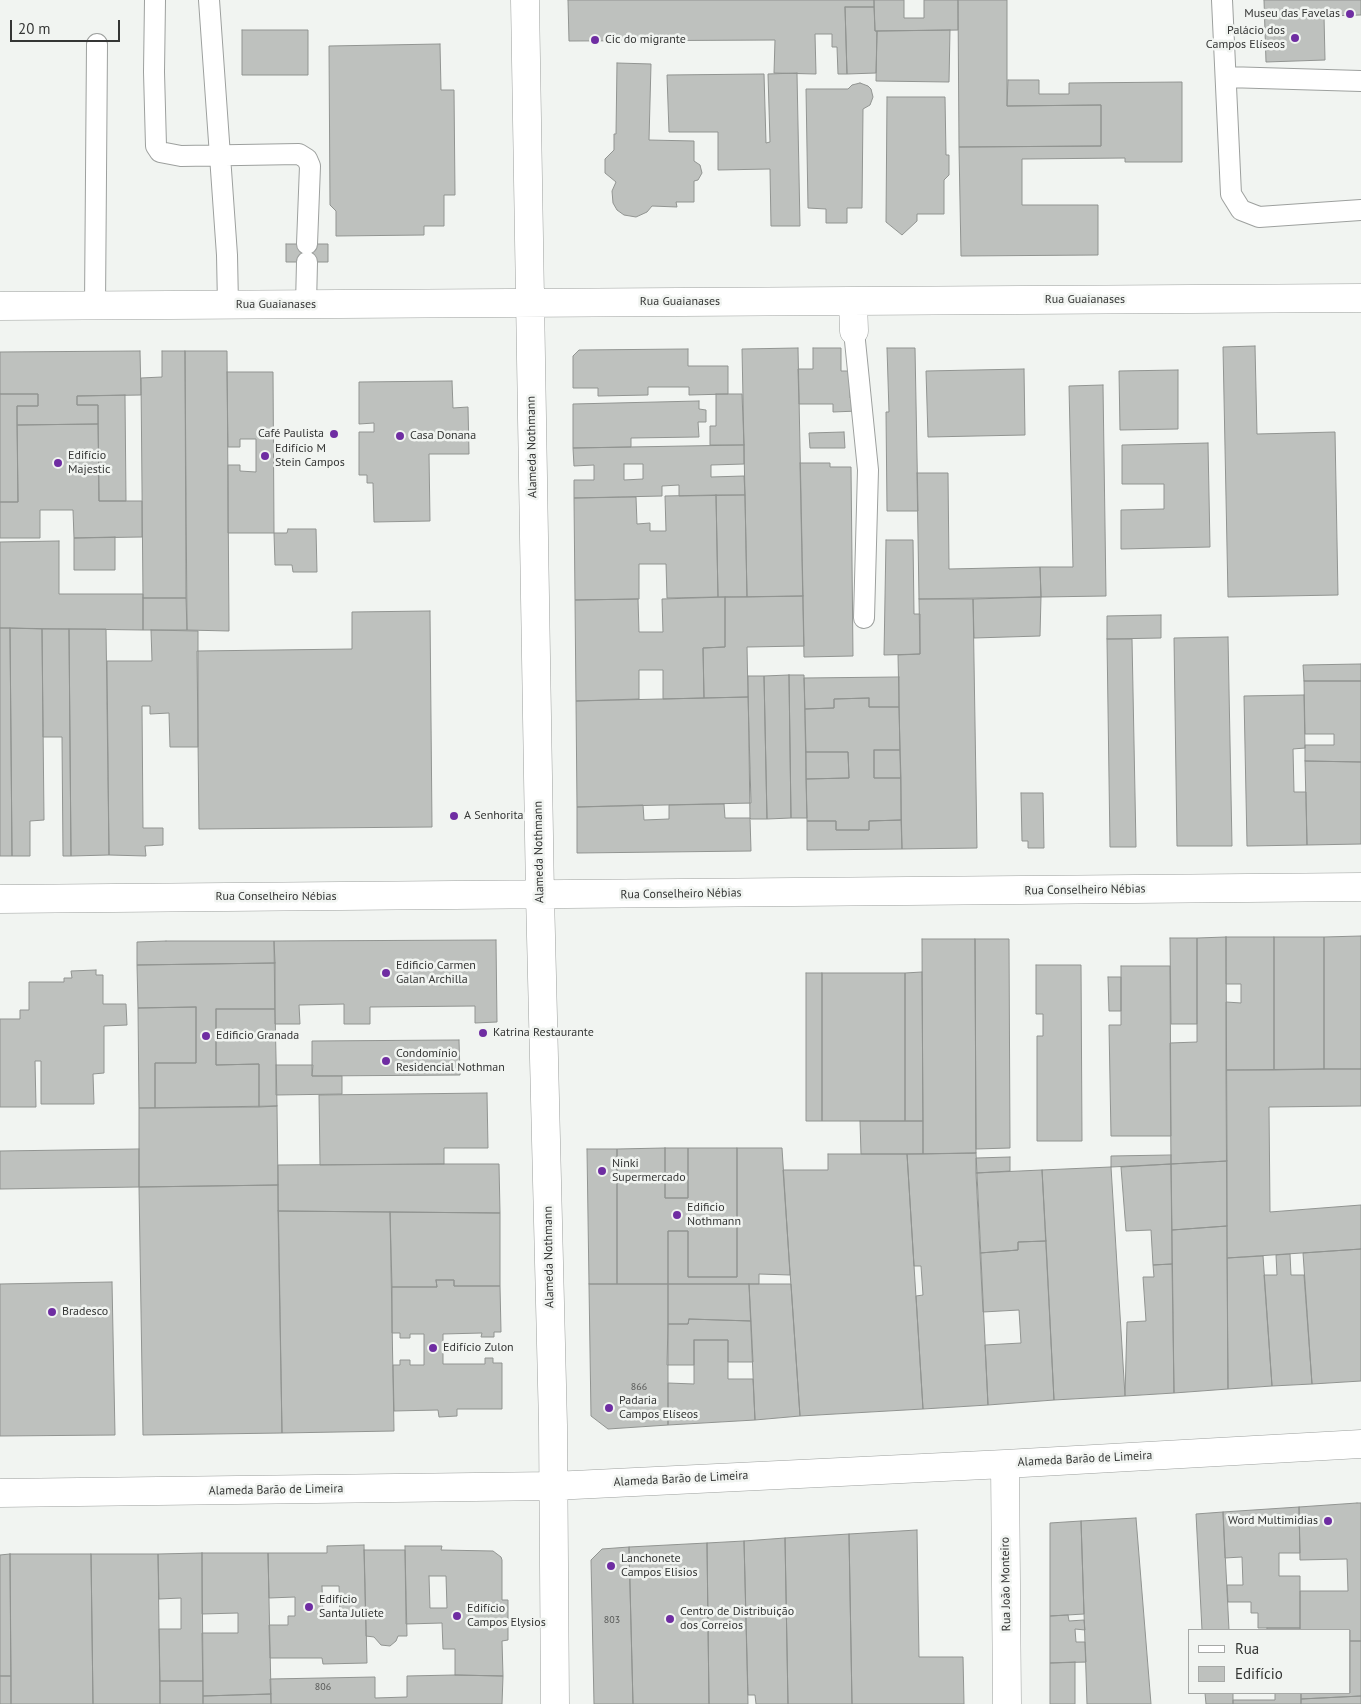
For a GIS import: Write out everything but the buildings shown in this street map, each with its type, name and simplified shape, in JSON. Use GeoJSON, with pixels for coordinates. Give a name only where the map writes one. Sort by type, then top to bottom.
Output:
{"type":"FeatureCollection","features":[{"type":"Feature","properties":{"kind":"street","name":"Alameda Nothmann"},"geometry":{"type":"LineString","coordinates":[[525,0],[540,895],[553,1425],[555,1704]]}},
{"type":"Feature","properties":{"kind":"street","name":"Rua Guaianases"},"geometry":{"type":"LineString","coordinates":[[0,306],[1361,298]]}},
{"type":"Feature","properties":{"kind":"street"},"geometry":{"type":"LineString","coordinates":[[853,301],[854,331]]}},
{"type":"Feature","properties":{"kind":"street","name":"Rua Conselheiro Nébias"},"geometry":{"type":"LineString","coordinates":[[0,899],[1361,887]]}},
{"type":"Feature","properties":{"kind":"street","name":"Alameda Barão de Limeira"},"geometry":{"type":"LineString","coordinates":[[0,1493],[553,1486],[1361,1444]]}},
{"type":"Feature","properties":{"kind":"street","name":"Rua João Monteiro"},"geometry":{"type":"LineString","coordinates":[[1005,1464],[1008,1704]]}},
{"type":"Feature","properties":{"kind":"lane"},"geometry":{"type":"LineString","coordinates":[[154,0],[156,146],[160,152],[181,156],[299,154],[307,158],[310,166],[306,305]]}},
{"type":"Feature","properties":{"kind":"lane"},"geometry":{"type":"LineString","coordinates":[[209,0],[227,255],[228,305]]}},
{"type":"Feature","properties":{"kind":"lane"},"geometry":{"type":"LineString","coordinates":[[1222,0],[1231,194],[1241,210],[1259,217],[1361,210]]}},
{"type":"Feature","properties":{"kind":"lane"},"geometry":{"type":"LineString","coordinates":[[95,306],[97,44]]}},
{"type":"Feature","properties":{"kind":"lane"},"geometry":{"type":"LineString","coordinates":[[1226,77],[1361,81]]}},
{"type":"Feature","properties":{"kind":"lane"},"geometry":{"type":"LineString","coordinates":[[854,331],[868,470],[864,618]]}},
{"type":"Feature","properties":{"kind":"place","name":"Museu das Favelas"},"geometry":{"type":"Point","coordinates":[1350,14]}},
{"type":"Feature","properties":{"kind":"place","name":"Palácio dos Campos Elíseos"},"geometry":{"type":"Point","coordinates":[1295,38]}},
{"type":"Feature","properties":{"kind":"place","name":"Cic do migrante"},"geometry":{"type":"Point","coordinates":[595,40]}},
{"type":"Feature","properties":{"kind":"place","name":"Café Paulista"},"geometry":{"type":"Point","coordinates":[334,434]}},
{"type":"Feature","properties":{"kind":"place","name":"Casa Donana"},"geometry":{"type":"Point","coordinates":[400,436]}},
{"type":"Feature","properties":{"kind":"place","name":"Edifício M Stein Campos"},"geometry":{"type":"Point","coordinates":[265,456]}},
{"type":"Feature","properties":{"kind":"place","name":"Edifício Majestic"},"geometry":{"type":"Point","coordinates":[58,463]}},
{"type":"Feature","properties":{"kind":"place","name":"A Senhorita"},"geometry":{"type":"Point","coordinates":[454,816]}},
{"type":"Feature","properties":{"kind":"place","name":"Edificio Carmen Galan Archilla"},"geometry":{"type":"Point","coordinates":[386,973]}},
{"type":"Feature","properties":{"kind":"place","name":"Katrina Restaurante"},"geometry":{"type":"Point","coordinates":[483,1033]}},
{"type":"Feature","properties":{"kind":"place","name":"Edificio Granada"},"geometry":{"type":"Point","coordinates":[206,1036]}},
{"type":"Feature","properties":{"kind":"place","name":"Condomínio Residencial Nothman"},"geometry":{"type":"Point","coordinates":[386,1061]}},
{"type":"Feature","properties":{"kind":"place","name":"Ninki Supermercado"},"geometry":{"type":"Point","coordinates":[602,1171]}},
{"type":"Feature","properties":{"kind":"place","name":"Edificio Nothmann"},"geometry":{"type":"Point","coordinates":[677,1215]}},
{"type":"Feature","properties":{"kind":"place","name":"Bradesco"},"geometry":{"type":"Point","coordinates":[52,1312]}},
{"type":"Feature","properties":{"kind":"place","name":"Edifício Zulon"},"geometry":{"type":"Point","coordinates":[433,1348]}},
{"type":"Feature","properties":{"kind":"place","name":"Padaria Campos Elíseos"},"geometry":{"type":"Point","coordinates":[609,1408]}},
{"type":"Feature","properties":{"kind":"place","name":"Word Multimidias"},"geometry":{"type":"Point","coordinates":[1328,1521]}},
{"type":"Feature","properties":{"kind":"place","name":"Lanchonete Campos Elisios"},"geometry":{"type":"Point","coordinates":[611,1566]}},
{"type":"Feature","properties":{"kind":"place","name":"Edifício Santa Juliete"},"geometry":{"type":"Point","coordinates":[309,1607]}},
{"type":"Feature","properties":{"kind":"place","name":"Edifício Campos Elysios"},"geometry":{"type":"Point","coordinates":[457,1616]}},
{"type":"Feature","properties":{"kind":"place","name":"Centro de Distribuição dos Correios"},"geometry":{"type":"Point","coordinates":[670,1619]}}]}
